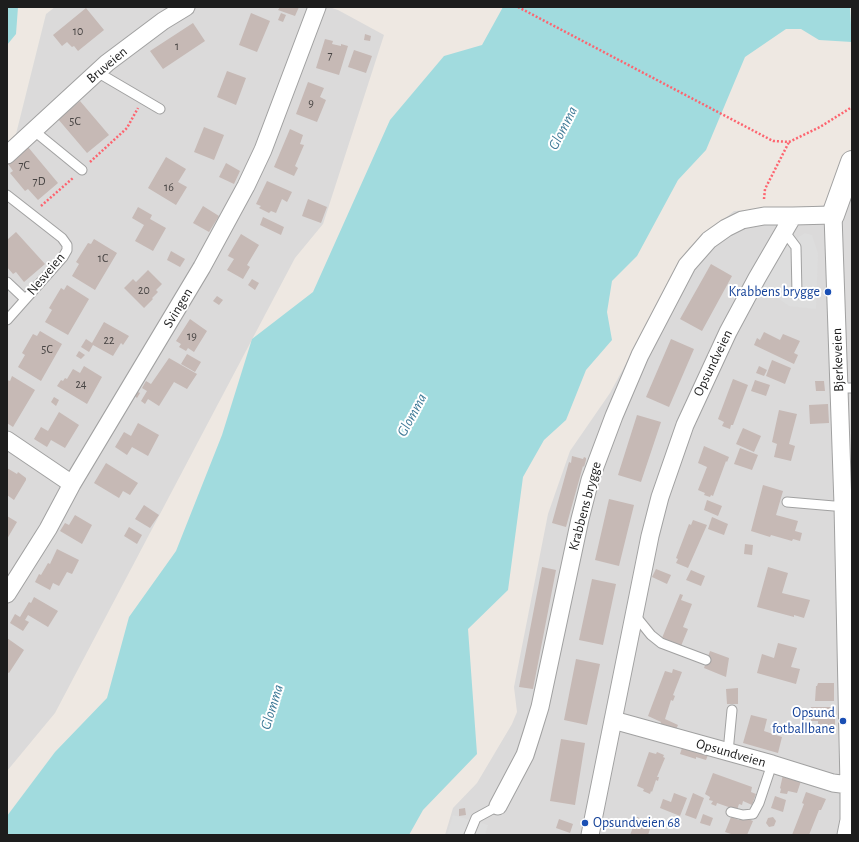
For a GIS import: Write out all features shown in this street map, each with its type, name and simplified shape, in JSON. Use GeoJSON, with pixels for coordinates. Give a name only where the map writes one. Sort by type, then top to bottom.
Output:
{"type":"FeatureCollection","features":[{"type":"Feature","properties":{"kind":"street","name":"Bruveien"},"geometry":{"type":"LineString","coordinates":[[7,155],[107,63],[163,21],[186,7]]}},
{"type":"Feature","properties":{"kind":"street","name":"Svingen"},"geometry":{"type":"LineString","coordinates":[[7,594],[48,529],[72,484],[202,267],[246,186],[263,150],[317,7]]}},
{"type":"Feature","properties":{"kind":"street"},"geometry":{"type":"LineString","coordinates":[[793,216],[833,215],[852,162]]}},
{"type":"Feature","properties":{"kind":"street","name":"Bjerkeveien"},"geometry":{"type":"LineString","coordinates":[[833,215],[845,388],[843,505],[849,825]]}},
{"type":"Feature","properties":{"kind":"street","name":"Krabbens brygge"},"geometry":{"type":"LineString","coordinates":[[498,806],[524,755],[532,733],[540,707],[580,519],[590,480],[614,416],[640,355],[687,265],[697,251],[709,240],[726,228],[742,220],[764,216],[793,216]]}},
{"type":"Feature","properties":{"kind":"street","name":"Opsundveien"},"geometry":{"type":"LineString","coordinates":[[590,835],[633,613],[650,536],[670,467],[685,425],[728,332],[793,216]]}},
{"type":"Feature","properties":{"kind":"street"},"geometry":{"type":"LineString","coordinates":[[7,440],[72,484]]}},
{"type":"Feature","properties":{"kind":"street","name":"Opsundveien"},"geometry":{"type":"LineString","coordinates":[[612,720],[772,764],[832,783],[849,785]]}},
{"type":"Feature","properties":{"kind":"lane"},"geometry":{"type":"LineString","coordinates":[[97,72],[160,110]]}},
{"type":"Feature","properties":{"kind":"lane"},"geometry":{"type":"LineString","coordinates":[[33,130],[82,170]]}},
{"type":"Feature","properties":{"kind":"lane","name":"Nesveien"},"geometry":{"type":"LineString","coordinates":[[7,195],[62,238],[67,245],[67,250],[63,257],[7,320]]}},
{"type":"Feature","properties":{"kind":"lane"},"geometry":{"type":"LineString","coordinates":[[784,231],[796,246],[797,294]]}},
{"type":"Feature","properties":{"kind":"lane"},"geometry":{"type":"LineString","coordinates":[[7,282],[25,299]]}},
{"type":"Feature","properties":{"kind":"lane"},"geometry":{"type":"LineString","coordinates":[[787,502],[834,506],[843,505]]}},
{"type":"Feature","properties":{"kind":"lane"},"geometry":{"type":"LineString","coordinates":[[633,613],[651,635],[661,643],[706,660]]}},
{"type":"Feature","properties":{"kind":"lane"},"geometry":{"type":"LineString","coordinates":[[728,752],[732,710]]}},
{"type":"Feature","properties":{"kind":"lane"},"geometry":{"type":"LineString","coordinates":[[731,812],[743,815],[754,814],[772,764]]}},
{"type":"Feature","properties":{"kind":"lane"},"geometry":{"type":"LineString","coordinates":[[469,835],[476,818],[498,806]]}},
{"type":"Feature","properties":{"kind":"path"},"geometry":{"type":"LineString","coordinates":[[518,7],[773,141],[789,142],[820,127],[852,107]]}},
{"type":"Feature","properties":{"kind":"path"},"geometry":{"type":"LineString","coordinates":[[764,216],[765,189],[789,142]]}},
{"type":"Feature","properties":{"kind":"shaded area"},"geometry":{"type":"Polygon","coordinates":[[[55,7],[329,7],[338,10],[384,35],[323,224],[295,258],[55,713],[7,771],[7,143],[16,134],[46,14],[55,7]]]}},
{"type":"Feature","properties":{"kind":"shaded area"},"geometry":{"type":"Polygon","coordinates":[[[852,196],[852,835],[445,835],[453,808],[477,783],[512,724],[517,712],[514,687],[548,514],[570,451],[610,393],[689,248],[734,211],[848,204],[852,196]]]}},
{"type":"Feature","properties":{"kind":"shaded area"},"geometry":{"type":"Polygon","coordinates":[[[805,233],[812,235],[818,253],[816,309],[789,306],[762,287],[785,246],[805,233]]]}},
{"type":"Feature","properties":{"kind":"shaded area"},"geometry":{"type":"Polygon","coordinates":[[[453,815],[488,825],[485,835],[447,835],[453,815]]]}},
{"type":"Feature","properties":{"kind":"water"},"geometry":{"type":"Polygon","coordinates":[[[7,7],[18,7],[16,34],[7,45],[7,7]]]}},
{"type":"Feature","properties":{"kind":"water","name":"Glomma"},"geometry":{"type":"Polygon","coordinates":[[[503,7],[850,7],[852,42],[819,40],[801,29],[786,29],[745,57],[706,150],[678,180],[637,256],[612,281],[607,312],[612,340],[586,370],[566,420],[544,440],[523,477],[508,590],[468,629],[477,754],[423,810],[409,835],[7,835],[7,816],[55,752],[107,698],[129,617],[176,551],[222,435],[252,339],[313,292],[390,120],[444,56],[482,45],[503,7]]]}},
{"type":"Feature","properties":{"kind":"building"},"geometry":{"type":"Polygon","coordinates":[[[280,7],[299,7],[295,16],[278,10],[280,7]]]}},
{"type":"Feature","properties":{"kind":"building"},"geometry":{"type":"Polygon","coordinates":[[[86,8],[104,30],[78,51],[74,46],[72,47],[67,42],[62,46],[53,35],[86,8]]]}},
{"type":"Feature","properties":{"kind":"building"},"geometry":{"type":"Polygon","coordinates":[[[251,13],[270,21],[257,52],[239,45],[251,13]]]}},
{"type":"Feature","properties":{"kind":"building"},"geometry":{"type":"Polygon","coordinates":[[[281,13],[286,15],[283,22],[278,20],[281,13]]]}},
{"type":"Feature","properties":{"kind":"building"},"geometry":{"type":"Polygon","coordinates":[[[193,23],[205,41],[163,69],[150,51],[193,23]]]}},
{"type":"Feature","properties":{"kind":"building"},"geometry":{"type":"Polygon","coordinates":[[[365,34],[371,36],[370,41],[364,40],[365,34]]]}},
{"type":"Feature","properties":{"kind":"building"},"geometry":{"type":"Polygon","coordinates":[[[325,39],[333,41],[332,44],[348,46],[339,75],[316,68],[325,39]]]}},
{"type":"Feature","properties":{"kind":"building"},"geometry":{"type":"Polygon","coordinates":[[[354,50],[372,56],[366,73],[348,67],[354,50]]]}},
{"type":"Feature","properties":{"kind":"building"},"geometry":{"type":"Polygon","coordinates":[[[227,71],[246,78],[236,105],[217,97],[227,71]]]}},
{"type":"Feature","properties":{"kind":"building"},"geometry":{"type":"Polygon","coordinates":[[[308,82],[324,88],[320,97],[326,100],[317,122],[296,114],[308,82]]]}},
{"type":"Feature","properties":{"kind":"building"},"geometry":{"type":"Polygon","coordinates":[[[80,101],[109,135],[87,153],[58,119],[80,101]]]}},
{"type":"Feature","properties":{"kind":"building"},"geometry":{"type":"Polygon","coordinates":[[[204,127],[224,135],[214,160],[194,152],[204,127]]]}},
{"type":"Feature","properties":{"kind":"building"},"geometry":{"type":"Polygon","coordinates":[[[290,129],[303,135],[300,144],[304,145],[295,166],[298,168],[294,176],[274,167],[290,129]]]}},
{"type":"Feature","properties":{"kind":"building"},"geometry":{"type":"Polygon","coordinates":[[[28,147],[58,183],[38,200],[28,189],[25,191],[10,173],[13,171],[8,164],[28,147]]]}},
{"type":"Feature","properties":{"kind":"building"},"geometry":{"type":"Polygon","coordinates":[[[166,157],[186,169],[178,182],[187,187],[176,205],[148,188],[166,157]]]}},
{"type":"Feature","properties":{"kind":"building"},"geometry":{"type":"Polygon","coordinates":[[[226,163],[240,171],[234,184],[219,177],[226,163]]]}},
{"type":"Feature","properties":{"kind":"building"},"geometry":{"type":"Polygon","coordinates":[[[267,181],[292,192],[287,202],[282,199],[276,213],[271,211],[269,213],[259,208],[261,206],[256,204],[267,181]]]}},
{"type":"Feature","properties":{"kind":"building"},"geometry":{"type":"Polygon","coordinates":[[[308,199],[327,207],[321,223],[302,216],[308,199]]]}},
{"type":"Feature","properties":{"kind":"building"},"geometry":{"type":"Polygon","coordinates":[[[203,206],[219,216],[209,232],[193,223],[203,206]]]}},
{"type":"Feature","properties":{"kind":"building"},"geometry":{"type":"Polygon","coordinates":[[[138,207],[152,215],[150,219],[166,228],[153,251],[135,241],[144,225],[132,218],[138,207]]]}},
{"type":"Feature","properties":{"kind":"building"},"geometry":{"type":"Polygon","coordinates":[[[263,217],[284,227],[281,235],[260,225],[263,217]]]}},
{"type":"Feature","properties":{"kind":"building"},"geometry":{"type":"Polygon","coordinates":[[[16,232],[45,264],[24,282],[16,272],[13,274],[7,267],[7,240],[16,232]]]}},
{"type":"Feature","properties":{"kind":"building"},"geometry":{"type":"Polygon","coordinates":[[[241,234],[259,245],[247,265],[250,267],[243,279],[227,270],[234,259],[228,256],[241,234]]]}},
{"type":"Feature","properties":{"kind":"building"},"geometry":{"type":"Polygon","coordinates":[[[94,239],[117,253],[95,290],[72,276],[79,264],[76,262],[88,243],[91,244],[94,239]]]}},
{"type":"Feature","properties":{"kind":"building"},"geometry":{"type":"Polygon","coordinates":[[[171,251],[185,259],[180,267],[167,260],[171,251]]]}},
{"type":"Feature","properties":{"kind":"building"},"geometry":{"type":"Polygon","coordinates":[[[711,264],[732,276],[702,331],[680,319],[711,264]]]}},
{"type":"Feature","properties":{"kind":"building"},"geometry":{"type":"Polygon","coordinates":[[[148,270],[162,284],[156,290],[158,292],[152,298],[153,299],[144,308],[124,288],[133,279],[136,282],[148,270]]]}},
{"type":"Feature","properties":{"kind":"building"},"geometry":{"type":"Polygon","coordinates":[[[252,279],[259,283],[255,290],[248,285],[252,279]]]}},
{"type":"Feature","properties":{"kind":"building"},"geometry":{"type":"Polygon","coordinates":[[[67,285],[89,299],[68,335],[45,322],[52,310],[49,308],[61,288],[64,290],[67,285]]]}},
{"type":"Feature","properties":{"kind":"building"},"geometry":{"type":"Polygon","coordinates":[[[217,296],[223,300],[219,305],[213,301],[217,296]]]}},
{"type":"Feature","properties":{"kind":"building"},"geometry":{"type":"Polygon","coordinates":[[[190,319],[207,331],[194,352],[188,348],[186,351],[179,347],[181,344],[176,341],[190,319]]]}},
{"type":"Feature","properties":{"kind":"building"},"geometry":{"type":"Polygon","coordinates":[[[104,322],[129,336],[123,345],[121,343],[113,356],[93,345],[89,352],[81,347],[86,339],[92,343],[104,322]]]}},
{"type":"Feature","properties":{"kind":"building"},"geometry":{"type":"Polygon","coordinates":[[[40,331],[62,344],[41,381],[18,367],[25,355],[22,353],[33,334],[37,336],[40,331]]]}},
{"type":"Feature","properties":{"kind":"building"},"geometry":{"type":"Polygon","coordinates":[[[764,332],[780,340],[783,334],[800,341],[794,353],[798,355],[794,364],[754,345],[757,338],[760,340],[764,332]]]}},
{"type":"Feature","properties":{"kind":"building"},"geometry":{"type":"Polygon","coordinates":[[[671,339],[694,349],[669,407],[646,397],[671,339]]]}},
{"type":"Feature","properties":{"kind":"building"},"geometry":{"type":"Polygon","coordinates":[[[79,351],[85,355],[81,359],[76,356],[79,351]]]}},
{"type":"Feature","properties":{"kind":"building"},"geometry":{"type":"Polygon","coordinates":[[[187,354],[201,362],[195,372],[181,364],[187,354]]]}},
{"type":"Feature","properties":{"kind":"building"},"geometry":{"type":"Polygon","coordinates":[[[169,358],[197,374],[187,389],[174,382],[159,406],[148,399],[145,404],[141,401],[147,391],[142,388],[146,381],[151,384],[169,358]]]}},
{"type":"Feature","properties":{"kind":"building"},"geometry":{"type":"Polygon","coordinates":[[[772,360],[791,368],[785,384],[766,376],[772,360]]]}},
{"type":"Feature","properties":{"kind":"building"},"geometry":{"type":"Polygon","coordinates":[[[84,366],[102,377],[87,404],[57,386],[61,380],[63,381],[65,378],[67,379],[73,369],[80,373],[84,366]]]}},
{"type":"Feature","properties":{"kind":"building"},"geometry":{"type":"Polygon","coordinates":[[[759,366],[767,370],[764,376],[756,373],[759,366]]]}},
{"type":"Feature","properties":{"kind":"building"},"geometry":{"type":"Polygon","coordinates":[[[12,376],[35,390],[13,427],[7,423],[7,380],[10,381],[12,376]]]}},
{"type":"Feature","properties":{"kind":"building"},"geometry":{"type":"Polygon","coordinates":[[[733,379],[748,385],[733,425],[731,425],[730,429],[722,426],[724,422],[718,419],[733,379]]]}},
{"type":"Feature","properties":{"kind":"building"},"geometry":{"type":"Polygon","coordinates":[[[755,380],[770,385],[766,396],[751,391],[755,380]]]}},
{"type":"Feature","properties":{"kind":"building"},"geometry":{"type":"Polygon","coordinates":[[[815,381],[824,381],[825,391],[816,391],[815,381]]]}},
{"type":"Feature","properties":{"kind":"building"},"geometry":{"type":"Polygon","coordinates":[[[136,391],[140,393],[137,398],[134,395],[136,391]]]}},
{"type":"Feature","properties":{"kind":"building"},"geometry":{"type":"Polygon","coordinates":[[[54,397],[59,400],[56,406],[51,402],[54,397]]]}},
{"type":"Feature","properties":{"kind":"building"},"geometry":{"type":"Polygon","coordinates":[[[828,404],[829,423],[810,424],[809,405],[828,404]]]}},
{"type":"Feature","properties":{"kind":"building"},"geometry":{"type":"Polygon","coordinates":[[[779,410],[797,414],[789,444],[795,446],[791,461],[774,457],[777,444],[772,442],[779,410]]]}},
{"type":"Feature","properties":{"kind":"building"},"geometry":{"type":"Polygon","coordinates":[[[59,412],[79,425],[65,448],[51,440],[47,447],[34,439],[41,427],[48,431],[59,412]]]}},
{"type":"Feature","properties":{"kind":"building"},"geometry":{"type":"Polygon","coordinates":[[[637,415],[661,422],[641,482],[618,475],[637,415]]]}},
{"type":"Feature","properties":{"kind":"building"},"geometry":{"type":"Polygon","coordinates":[[[138,423],[159,435],[148,456],[132,447],[127,455],[115,447],[124,432],[131,436],[138,423]]]}},
{"type":"Feature","properties":{"kind":"building"},"geometry":{"type":"Polygon","coordinates":[[[743,428],[761,436],[754,452],[736,444],[743,428]]]}},
{"type":"Feature","properties":{"kind":"building"},"geometry":{"type":"Polygon","coordinates":[[[704,446],[729,457],[727,462],[726,461],[713,496],[711,495],[710,497],[704,495],[705,493],[698,490],[707,467],[698,463],[704,446]]]}},
{"type":"Feature","properties":{"kind":"building"},"geometry":{"type":"Polygon","coordinates":[[[740,448],[758,455],[752,470],[734,464],[740,448]]]}},
{"type":"Feature","properties":{"kind":"building"},"geometry":{"type":"Polygon","coordinates":[[[572,456],[583,459],[584,457],[586,460],[566,527],[552,523],[572,456]]]}},
{"type":"Feature","properties":{"kind":"building"},"geometry":{"type":"Polygon","coordinates":[[[106,463],[138,483],[130,495],[123,491],[119,498],[94,483],[106,463]]]}},
{"type":"Feature","properties":{"kind":"building"},"geometry":{"type":"Polygon","coordinates":[[[7,468],[17,474],[18,472],[26,478],[14,500],[7,495],[7,468]]]}},
{"type":"Feature","properties":{"kind":"building"},"geometry":{"type":"Polygon","coordinates":[[[763,485],[783,491],[776,515],[798,521],[795,531],[802,533],[800,541],[793,539],[792,541],[771,535],[770,537],[751,531],[763,485]]]}},
{"type":"Feature","properties":{"kind":"building"},"geometry":{"type":"Polygon","coordinates":[[[609,499],[634,505],[619,566],[595,560],[609,499]]]}},
{"type":"Feature","properties":{"kind":"building"},"geometry":{"type":"Polygon","coordinates":[[[707,500],[722,506],[718,516],[704,510],[707,500]]]}},
{"type":"Feature","properties":{"kind":"building"},"geometry":{"type":"Polygon","coordinates":[[[144,505],[159,515],[150,528],[135,519],[144,505]]]}},
{"type":"Feature","properties":{"kind":"building"},"geometry":{"type":"Polygon","coordinates":[[[75,515],[92,525],[82,544],[60,531],[65,523],[69,525],[75,515]]]}},
{"type":"Feature","properties":{"kind":"building"},"geometry":{"type":"Polygon","coordinates":[[[7,516],[17,522],[7,539],[7,516]]]}},
{"type":"Feature","properties":{"kind":"building"},"geometry":{"type":"Polygon","coordinates":[[[712,517],[728,524],[724,535],[708,529],[712,517]]]}},
{"type":"Feature","properties":{"kind":"building"},"geometry":{"type":"Polygon","coordinates":[[[693,520],[707,525],[688,568],[676,563],[678,559],[676,558],[689,524],[691,525],[693,520]]]}},
{"type":"Feature","properties":{"kind":"building"},"geometry":{"type":"Polygon","coordinates":[[[129,527],[142,535],[137,544],[124,536],[129,527]]]}},
{"type":"Feature","properties":{"kind":"building"},"geometry":{"type":"Polygon","coordinates":[[[745,544],[753,545],[752,555],[744,554],[745,544]]]}},
{"type":"Feature","properties":{"kind":"building"},"geometry":{"type":"Polygon","coordinates":[[[57,549],[79,560],[72,574],[67,572],[59,586],[53,583],[50,590],[35,582],[39,574],[41,575],[48,563],[50,564],[57,549]]]}},
{"type":"Feature","properties":{"kind":"building"},"geometry":{"type":"Polygon","coordinates":[[[542,567],[556,570],[533,689],[519,687],[542,567]]]}},
{"type":"Feature","properties":{"kind":"building"},"geometry":{"type":"Polygon","coordinates":[[[768,567],[788,573],[782,593],[810,600],[804,618],[794,615],[794,617],[757,607],[768,567]]]}},
{"type":"Feature","properties":{"kind":"building"},"geometry":{"type":"Polygon","coordinates":[[[656,569],[671,575],[667,584],[652,577],[656,569]]]}},
{"type":"Feature","properties":{"kind":"building"},"geometry":{"type":"Polygon","coordinates":[[[691,570],[705,576],[701,586],[686,580],[691,570]]]}},
{"type":"Feature","properties":{"kind":"building"},"geometry":{"type":"Polygon","coordinates":[[[592,579],[616,584],[603,645],[579,640],[592,579]]]}},
{"type":"Feature","properties":{"kind":"building"},"geometry":{"type":"Polygon","coordinates":[[[680,594],[683,595],[681,600],[692,604],[683,627],[688,629],[681,646],[662,638],[680,594]]]}},
{"type":"Feature","properties":{"kind":"building"},"geometry":{"type":"Polygon","coordinates":[[[34,597],[58,611],[48,627],[28,615],[25,620],[29,622],[23,631],[10,623],[15,614],[20,617],[29,602],[31,603],[34,597]]]}},
{"type":"Feature","properties":{"kind":"building"},"geometry":{"type":"Polygon","coordinates":[[[7,638],[24,650],[9,673],[7,672],[7,638]]]}},
{"type":"Feature","properties":{"kind":"building"},"geometry":{"type":"Polygon","coordinates":[[[778,643],[797,648],[791,667],[800,669],[796,684],[757,673],[762,654],[774,658],[778,643]]]}},
{"type":"Feature","properties":{"kind":"building"},"geometry":{"type":"Polygon","coordinates":[[[710,651],[729,658],[726,677],[704,668],[710,651]]]}},
{"type":"Feature","properties":{"kind":"building"},"geometry":{"type":"Polygon","coordinates":[[[576,659],[600,664],[587,725],[564,720],[576,659]]]}},
{"type":"Feature","properties":{"kind":"building"},"geometry":{"type":"Polygon","coordinates":[[[673,669],[682,672],[673,695],[675,696],[673,701],[671,700],[665,719],[678,725],[675,732],[660,725],[661,722],[648,716],[665,671],[672,673],[673,669]]]}},
{"type":"Feature","properties":{"kind":"building"},"geometry":{"type":"Polygon","coordinates":[[[818,683],[834,683],[834,701],[815,701],[816,686],[818,683]]]}},
{"type":"Feature","properties":{"kind":"building"},"geometry":{"type":"Polygon","coordinates":[[[738,688],[738,704],[727,704],[726,689],[738,688]]]}},
{"type":"Feature","properties":{"kind":"building"},"geometry":{"type":"Polygon","coordinates":[[[811,707],[835,707],[835,726],[818,726],[818,721],[811,721],[811,707]]]}},
{"type":"Feature","properties":{"kind":"building"},"geometry":{"type":"Polygon","coordinates":[[[751,715],[767,719],[764,731],[782,737],[778,753],[743,743],[751,715]]]}},
{"type":"Feature","properties":{"kind":"building"},"geometry":{"type":"Polygon","coordinates":[[[561,739],[585,743],[575,805],[550,801],[561,739]]]}},
{"type":"Feature","properties":{"kind":"building"},"geometry":{"type":"Polygon","coordinates":[[[683,745],[709,752],[706,760],[696,757],[696,759],[680,754],[683,745]]]}},
{"type":"Feature","properties":{"kind":"building"},"geometry":{"type":"Polygon","coordinates":[[[649,752],[656,754],[657,752],[664,755],[663,757],[665,758],[657,777],[659,777],[658,781],[656,780],[650,794],[637,786],[649,752]]]}},
{"type":"Feature","properties":{"kind":"building"},"geometry":{"type":"Polygon","coordinates":[[[713,773],[752,787],[751,792],[756,794],[752,805],[743,801],[742,805],[739,804],[737,810],[717,803],[716,806],[711,804],[713,801],[709,800],[710,797],[705,794],[713,773]]]}},
{"type":"Feature","properties":{"kind":"building"},"geometry":{"type":"Polygon","coordinates":[[[783,775],[801,781],[797,793],[788,791],[787,794],[780,793],[783,775]]]}},
{"type":"Feature","properties":{"kind":"building"},"geometry":{"type":"Polygon","coordinates":[[[806,792],[826,799],[821,810],[819,810],[809,835],[792,835],[804,804],[802,803],[806,792]]]}},
{"type":"Feature","properties":{"kind":"building"},"geometry":{"type":"Polygon","coordinates":[[[674,793],[687,798],[680,816],[660,808],[663,799],[671,802],[674,793]]]}},
{"type":"Feature","properties":{"kind":"building"},"geometry":{"type":"Polygon","coordinates":[[[693,793],[704,798],[696,819],[685,815],[693,793]]]}},
{"type":"Feature","properties":{"kind":"building"},"geometry":{"type":"Polygon","coordinates":[[[775,796],[786,800],[783,812],[771,808],[775,796]]]}},
{"type":"Feature","properties":{"kind":"building"},"geometry":{"type":"Polygon","coordinates":[[[465,808],[466,815],[459,816],[459,809],[465,808]]]}},
{"type":"Feature","properties":{"kind":"building"},"geometry":{"type":"Polygon","coordinates":[[[703,814],[713,818],[710,826],[700,823],[703,814]]]}},
{"type":"Feature","properties":{"kind":"building"},"geometry":{"type":"Polygon","coordinates":[[[741,816],[753,821],[747,835],[734,835],[725,832],[731,817],[739,820],[741,816]]]}},
{"type":"Feature","properties":{"kind":"building"},"geometry":{"type":"Polygon","coordinates":[[[637,817],[652,823],[648,835],[630,835],[637,817]]]}},
{"type":"Feature","properties":{"kind":"building"},"geometry":{"type":"Polygon","coordinates":[[[773,817],[776,821],[774,826],[769,827],[766,823],[768,818],[773,817]]]}},
{"type":"Feature","properties":{"kind":"building"},"geometry":{"type":"Polygon","coordinates":[[[559,819],[573,824],[570,833],[556,828],[559,819]]]}},
{"type":"Feature","properties":{"kind":"place","name":"Krabbens brygge"},"geometry":{"type":"Point","coordinates":[828,292]}},
{"type":"Feature","properties":{"kind":"place","name":"Opsund fotballbane"},"geometry":{"type":"Point","coordinates":[843,721]}},
{"type":"Feature","properties":{"kind":"place","name":"Opsundveien 68"},"geometry":{"type":"Point","coordinates":[585,823]}}]}
